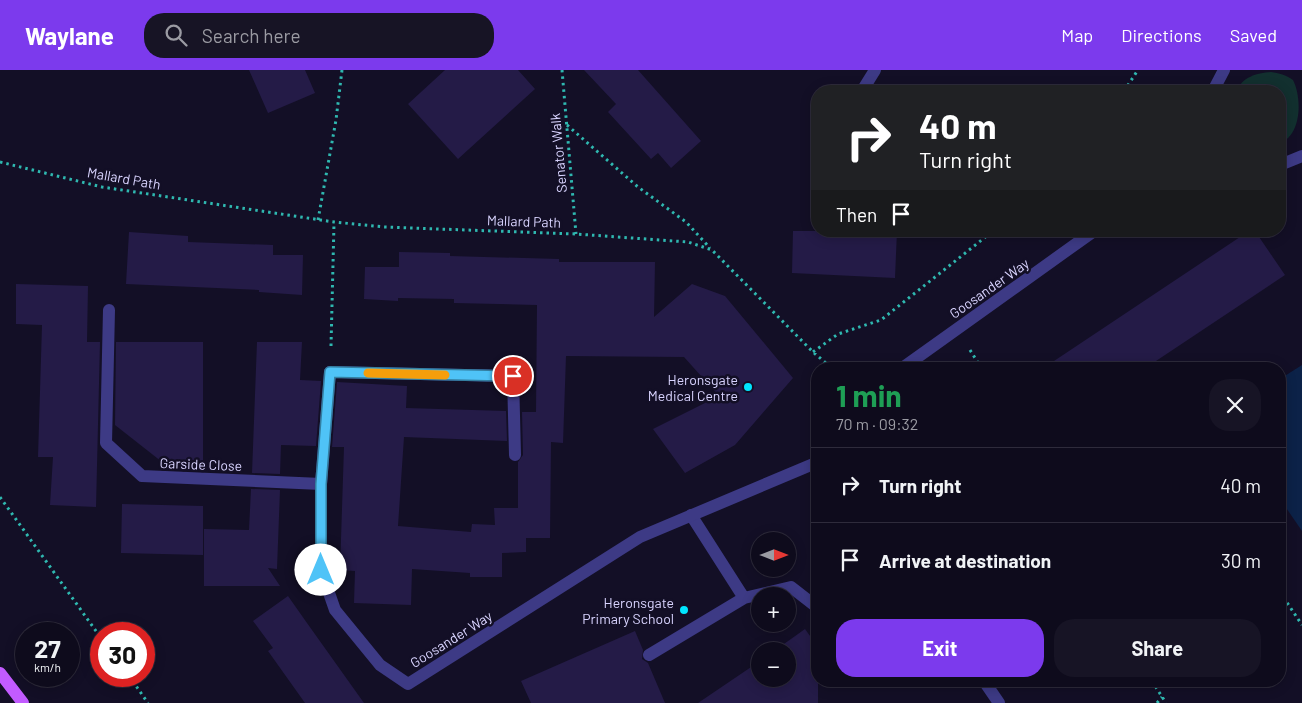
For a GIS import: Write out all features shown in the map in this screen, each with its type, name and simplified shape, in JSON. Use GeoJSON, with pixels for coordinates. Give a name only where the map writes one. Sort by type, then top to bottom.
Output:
{"type":"FeatureCollection","features":[{"type":"Feature","properties":{"kind":"main road"},"geometry":{"type":"LineString","coordinates":[[0,673],[24,703]]}},
{"type":"Feature","properties":{"kind":"street"},"geometry":{"type":"LineString","coordinates":[[866,85],[875,70]]}},
{"type":"Feature","properties":{"kind":"street"},"geometry":{"type":"LineString","coordinates":[[1215,85],[1224,70]]}},
{"type":"Feature","properties":{"kind":"street"},"geometry":{"type":"LineString","coordinates":[[1286,163],[1302,156]]}},
{"type":"Feature","properties":{"kind":"street","name":"Goosander Way"},"geometry":{"type":"LineString","coordinates":[[911,362],[1086,237]]}},
{"type":"Feature","properties":{"kind":"street","name":"Garside Close"},"geometry":{"type":"LineString","coordinates":[[109,310],[106,443],[142,476],[321,484]]}},
{"type":"Feature","properties":{"kind":"street"},"geometry":{"type":"LineString","coordinates":[[330,372],[513,376],[515,455]]}},
{"type":"Feature","properties":{"kind":"street","name":"Goosander Way"},"geometry":{"type":"LineString","coordinates":[[330,372],[321,484],[321,570],[335,610],[380,665],[408,684],[640,537],[811,465]]}},
{"type":"Feature","properties":{"kind":"street"},"geometry":{"type":"LineString","coordinates":[[691,515],[744,598]]}},
{"type":"Feature","properties":{"kind":"street"},"geometry":{"type":"LineString","coordinates":[[649,654],[744,598],[791,587],[811,603]]}},
{"type":"Feature","properties":{"kind":"street"},"geometry":{"type":"LineString","coordinates":[[988,687],[999,703]]}},
{"type":"Feature","properties":{"kind":"path"},"geometry":{"type":"LineString","coordinates":[[318,220],[336,120],[342,70]]}},
{"type":"Feature","properties":{"kind":"path","name":"Senator Walk"},"geometry":{"type":"LineString","coordinates":[[562,70],[576,234]]}},
{"type":"Feature","properties":{"kind":"path"},"geometry":{"type":"LineString","coordinates":[[1128,85],[1138,70]]}},
{"type":"Feature","properties":{"kind":"path","name":"Mallard Path"},"geometry":{"type":"LineString","coordinates":[[567,125],[638,187],[686,222],[825,362]]}},
{"type":"Feature","properties":{"kind":"path","name":"Mallard Path"},"geometry":{"type":"LineString","coordinates":[[0,162],[102,187],[334,222],[384,227],[576,234],[688,242],[712,250]]}},
{"type":"Feature","properties":{"kind":"path"},"geometry":{"type":"LineString","coordinates":[[330,372],[334,222]]}},
{"type":"Feature","properties":{"kind":"path"},"geometry":{"type":"LineString","coordinates":[[813,352],[838,334],[881,320],[985,237]]}},
{"type":"Feature","properties":{"kind":"path"},"geometry":{"type":"LineString","coordinates":[[0,497],[90,623]]}},
{"type":"Feature","properties":{"kind":"path"},"geometry":{"type":"LineString","coordinates":[[1286,601],[1302,625]]}},
{"type":"Feature","properties":{"kind":"path"},"geometry":{"type":"LineString","coordinates":[[137,687],[148,703]]}},
{"type":"Feature","properties":{"kind":"path"},"geometry":{"type":"LineString","coordinates":[[1156,687],[1166,703]]}},
{"type":"Feature","properties":{"kind":"path"},"geometry":{"type":"LineString","coordinates":[[1157,703],[1162,697]]}},
{"type":"Feature","properties":{"kind":"green space"},"geometry":{"type":"Polygon","coordinates":[[[1260,73],[1282,74],[1293,80],[1296,87],[1299,105],[1298,115],[1293,132],[1286,140],[1286,85],[1240,85],[1246,79],[1260,73]]]}},
{"type":"Feature","properties":{"kind":"water"},"geometry":{"type":"Polygon","coordinates":[[[1302,365],[1302,531],[1286,508],[1286,375],[1302,365]]]}},
{"type":"Feature","properties":{"kind":"building"},"geometry":{"type":"Polygon","coordinates":[[[249,70],[305,70],[315,93],[268,113],[249,70]]]}},
{"type":"Feature","properties":{"kind":"building"},"geometry":{"type":"Polygon","coordinates":[[[445,70],[518,70],[535,89],[458,159],[408,104],[445,70]]]}},
{"type":"Feature","properties":{"kind":"building"},"geometry":{"type":"Polygon","coordinates":[[[584,70],[638,70],[701,141],[671,168],[658,153],[651,159],[608,112],[616,104],[584,70]]]}},
{"type":"Feature","properties":{"kind":"building"},"geometry":{"type":"Polygon","coordinates":[[[793,231],[811,231],[811,237],[897,237],[895,278],[792,273],[793,231]]]}},
{"type":"Feature","properties":{"kind":"building"},"geometry":{"type":"Polygon","coordinates":[[[129,232],[188,236],[188,242],[273,245],[273,255],[303,255],[302,295],[259,292],[259,290],[126,284],[129,232]]]}},
{"type":"Feature","properties":{"kind":"building"},"geometry":{"type":"Polygon","coordinates":[[[1240,237],[1259,237],[1285,275],[1154,362],[1052,362],[1240,237]]]}},
{"type":"Feature","properties":{"kind":"building"},"geometry":{"type":"Polygon","coordinates":[[[399,252],[450,253],[450,256],[559,259],[559,262],[655,262],[654,317],[692,284],[725,296],[793,378],[735,445],[685,473],[653,429],[719,396],[684,357],[566,356],[563,443],[551,442],[550,538],[526,538],[526,552],[502,553],[502,577],[470,577],[470,573],[412,569],[411,605],[354,603],[355,571],[340,570],[344,447],[332,447],[337,382],[407,386],[406,408],[506,411],[507,441],[404,437],[398,526],[471,532],[472,524],[495,525],[494,508],[518,508],[518,462],[523,455],[522,412],[536,412],[537,305],[454,303],[454,299],[398,298],[398,301],[364,299],[365,267],[399,267],[399,252]]]}},
{"type":"Feature","properties":{"kind":"building"},"geometry":{"type":"Polygon","coordinates":[[[16,284],[88,286],[87,342],[100,342],[96,507],[50,505],[53,457],[38,457],[42,325],[16,324],[16,284]]]}},
{"type":"Feature","properties":{"kind":"building"},"geometry":{"type":"Polygon","coordinates":[[[116,342],[203,342],[203,471],[171,469],[115,425],[116,342]]]}},
{"type":"Feature","properties":{"kind":"building"},"geometry":{"type":"Polygon","coordinates":[[[257,342],[302,342],[300,380],[321,381],[316,446],[281,445],[280,474],[252,473],[257,342]]]}},
{"type":"Feature","properties":{"kind":"building"},"geometry":{"type":"Polygon","coordinates":[[[251,489],[280,490],[277,569],[268,568],[280,586],[204,586],[204,529],[249,530],[251,489]]]}},
{"type":"Feature","properties":{"kind":"building"},"geometry":{"type":"Polygon","coordinates":[[[122,504],[203,506],[203,555],[121,553],[122,504]]]}},
{"type":"Feature","properties":{"kind":"building"},"geometry":{"type":"Polygon","coordinates":[[[288,596],[364,703],[305,703],[268,651],[273,648],[253,621],[288,596]]]}},
{"type":"Feature","properties":{"kind":"building"},"geometry":{"type":"Polygon","coordinates":[[[805,629],[811,637],[811,687],[818,687],[818,703],[698,703],[751,667],[751,687],[796,687],[796,642],[787,642],[805,629]]]}},
{"type":"Feature","properties":{"kind":"building"},"geometry":{"type":"Polygon","coordinates":[[[635,631],[643,650],[642,659],[648,663],[665,703],[531,703],[521,681],[635,631]]]}},
{"type":"Feature","properties":{"kind":"slow traffic"},"geometry":{"type":"LineString","coordinates":[[368,373],[445,375]]}},
{"type":"Feature","properties":{"kind":"place","name":"Heronsgate Medical Centre"},"geometry":{"type":"Point","coordinates":[748,387]}},
{"type":"Feature","properties":{"kind":"place","name":"Heronsgate Primary School"},"geometry":{"type":"Point","coordinates":[684,610]}},
{"type":"Feature","properties":{"kind":"route"},"geometry":{"type":"LineString","coordinates":[[321,570],[321,484],[330,372],[513,376]]}}]}
